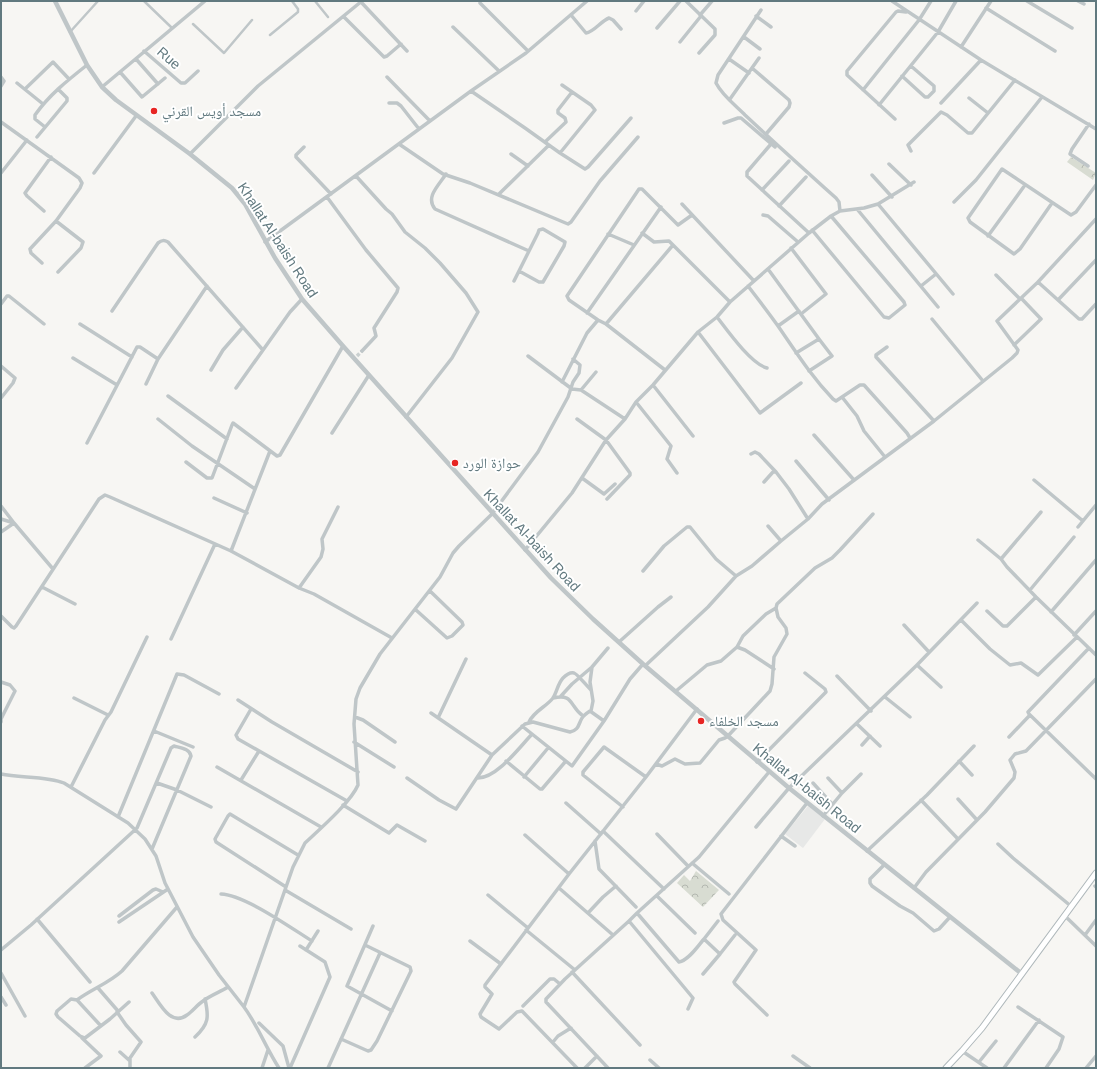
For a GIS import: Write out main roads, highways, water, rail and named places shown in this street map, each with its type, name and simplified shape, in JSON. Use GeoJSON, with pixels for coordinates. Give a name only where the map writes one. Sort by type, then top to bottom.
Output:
{"type":"FeatureCollection","features":[{"type":"Feature","properties":{"kind":"main road"},"geometry":{"type":"LineString","coordinates":[[946,1068],[982,1028],[1096,873]]}},
{"type":"Feature","properties":{"kind":"tunnel"},"geometry":{"type":"LineString","coordinates":[[357,356],[362,351]]}},
{"type":"Feature","properties":{"kind":"place","name":"مسجد أويس القرني"},"geometry":{"type":"Point","coordinates":[154,111]}},
{"type":"Feature","properties":{"kind":"place","name":"حوازة الورد"},"geometry":{"type":"Point","coordinates":[455,463]}},
{"type":"Feature","properties":{"kind":"place","name":"مسجد الخلفاء"},"geometry":{"type":"Point","coordinates":[701,721]}}]}
